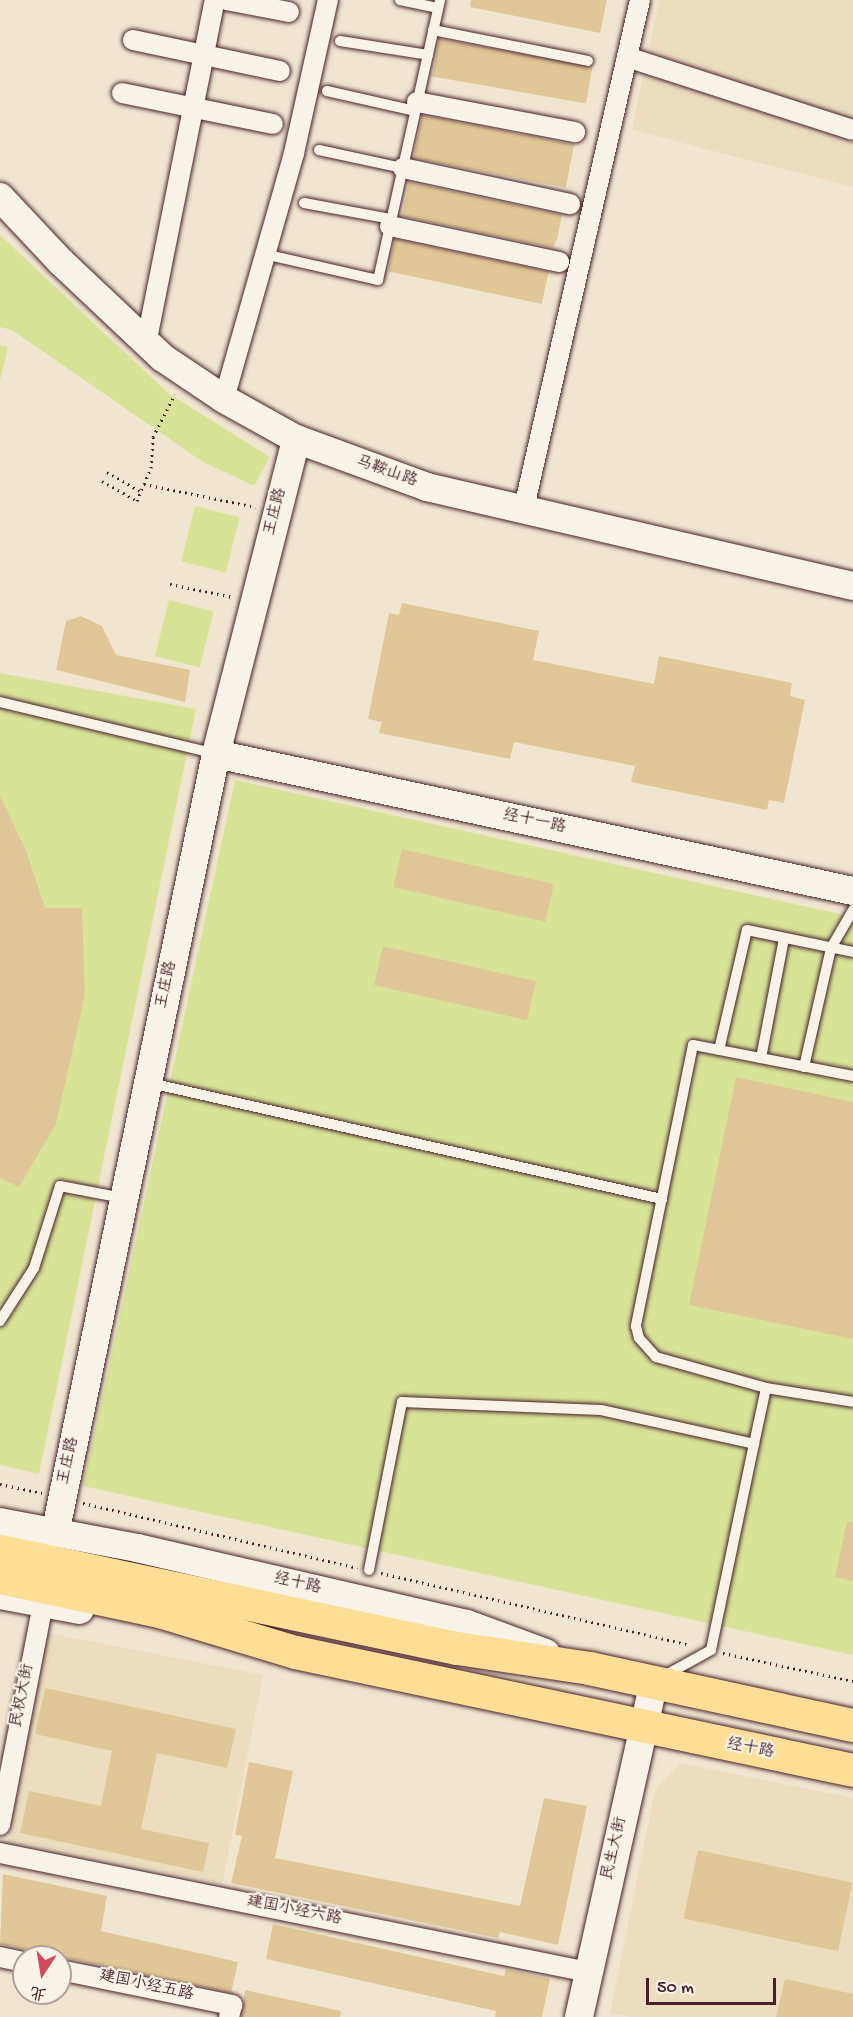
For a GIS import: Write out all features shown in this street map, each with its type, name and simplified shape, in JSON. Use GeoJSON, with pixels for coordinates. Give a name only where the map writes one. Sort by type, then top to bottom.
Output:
{"type":"FeatureCollection","features":[{"type":"Feature","properties":{"kind":"highway","name":"经十路"},"geometry":{"type":"LineString","coordinates":[[0,1551],[457,1648],[589,1668],[853,1725]]}},
{"type":"Feature","properties":{"kind":"highway","name":"经十路"},"geometry":{"type":"LineString","coordinates":[[0,1576],[159,1611],[295,1652],[643,1728],[853,1770]]}},
{"type":"Feature","properties":{"kind":"main road","name":"马鞍山路"},"geometry":{"type":"LineString","coordinates":[[0,197],[146,344],[224,399],[296,439],[427,487],[523,512],[853,586]]}},
{"type":"Feature","properties":{"kind":"main road","name":"王庄路"},"geometry":{"type":"LineString","coordinates":[[55,1534],[216,754],[296,439]]}},
{"type":"Feature","properties":{"kind":"main road","name":"经十一路"},"geometry":{"type":"LineString","coordinates":[[216,754],[853,891]]}},
{"type":"Feature","properties":{"kind":"main road","name":"经十路"},"geometry":{"type":"LineString","coordinates":[[0,1522],[137,1548],[467,1624],[589,1668]]}},
{"type":"Feature","properties":{"kind":"main road","name":"经十路"},"geometry":{"type":"LineString","coordinates":[[0,1595],[295,1652]]}},
{"type":"Feature","properties":{"kind":"main road","name":"民生大街"},"geometry":{"type":"LineString","coordinates":[[579,2017],[654,1682]]}},
{"type":"Feature","properties":{"kind":"street"},"geometry":{"type":"LineString","coordinates":[[146,344],[215,0]]}},
{"type":"Feature","properties":{"kind":"street"},"geometry":{"type":"LineString","coordinates":[[226,0],[289,12]]}},
{"type":"Feature","properties":{"kind":"street"},"geometry":{"type":"LineString","coordinates":[[224,399],[294,153],[328,0]]}},
{"type":"Feature","properties":{"kind":"street"},"geometry":{"type":"LineString","coordinates":[[523,512],[640,0]]}},
{"type":"Feature","properties":{"kind":"street"},"geometry":{"type":"LineString","coordinates":[[133,40],[280,71]]}},
{"type":"Feature","properties":{"kind":"street"},"geometry":{"type":"LineString","coordinates":[[627,57],[853,130]]}},
{"type":"Feature","properties":{"kind":"street"},"geometry":{"type":"LineString","coordinates":[[122,93],[273,124]]}},
{"type":"Feature","properties":{"kind":"street"},"geometry":{"type":"LineString","coordinates":[[416,107],[575,132]]}},
{"type":"Feature","properties":{"kind":"street"},"geometry":{"type":"LineString","coordinates":[[403,168],[570,204]]}},
{"type":"Feature","properties":{"kind":"street"},"geometry":{"type":"LineString","coordinates":[[391,223],[559,262]]}},
{"type":"Feature","properties":{"kind":"street","name":"民权大街"},"geometry":{"type":"LineString","coordinates":[[0,1825],[43,1603]]}},
{"type":"Feature","properties":{"kind":"street","name":"建国小经六路"},"geometry":{"type":"LineString","coordinates":[[0,1853],[588,1972]]}},
{"type":"Feature","properties":{"kind":"street","name":"建国小经五路"},"geometry":{"type":"LineString","coordinates":[[72,1973],[231,2011]]}},
{"type":"Feature","properties":{"kind":"lane"},"geometry":{"type":"LineString","coordinates":[[264,254],[378,280],[439,4],[400,0]]}},
{"type":"Feature","properties":{"kind":"lane"},"geometry":{"type":"LineString","coordinates":[[433,30],[588,61]]}},
{"type":"Feature","properties":{"kind":"lane"},"geometry":{"type":"LineString","coordinates":[[340,41],[428,55]]}},
{"type":"Feature","properties":{"kind":"lane"},"geometry":{"type":"LineString","coordinates":[[327,91],[416,107]]}},
{"type":"Feature","properties":{"kind":"lane"},"geometry":{"type":"LineString","coordinates":[[319,150],[403,168]]}},
{"type":"Feature","properties":{"kind":"lane"},"geometry":{"type":"LineString","coordinates":[[304,203],[391,223]]}},
{"type":"Feature","properties":{"kind":"lane"},"geometry":{"type":"LineString","coordinates":[[0,702],[216,754]]}},
{"type":"Feature","properties":{"kind":"lane"},"geometry":{"type":"LineString","coordinates":[[804,1066],[831,948],[853,910]]}},
{"type":"Feature","properties":{"kind":"lane"},"geometry":{"type":"LineString","coordinates":[[719,1050],[747,930],[853,952]]}},
{"type":"Feature","properties":{"kind":"lane"},"geometry":{"type":"LineString","coordinates":[[761,1058],[784,938]]}},
{"type":"Feature","properties":{"kind":"lane"},"geometry":{"type":"LineString","coordinates":[[853,1076],[693,1045],[636,1326],[639,1338],[656,1357],[766,1388],[853,1402]]}},
{"type":"Feature","properties":{"kind":"lane"},"geometry":{"type":"LineString","coordinates":[[147,1083],[662,1199]]}},
{"type":"Feature","properties":{"kind":"lane"},"geometry":{"type":"LineString","coordinates":[[0,1321],[33,1268],[60,1186],[124,1198]]}},
{"type":"Feature","properties":{"kind":"lane"},"geometry":{"type":"LineString","coordinates":[[654,1682],[711,1650],[766,1388]]}},
{"type":"Feature","properties":{"kind":"lane"},"geometry":{"type":"LineString","coordinates":[[369,1570],[402,1402],[601,1410],[754,1444]]}},
{"type":"Feature","properties":{"kind":"path"},"geometry":{"type":"LineString","coordinates":[[102,481],[137,501],[151,468],[153,437],[177,392],[179,369]]}},
{"type":"Feature","properties":{"kind":"path"},"geometry":{"type":"LineString","coordinates":[[107,472],[141,492]]}},
{"type":"Feature","properties":{"kind":"path"},"geometry":{"type":"LineString","coordinates":[[144,484],[261,508]]}},
{"type":"Feature","properties":{"kind":"path"},"geometry":{"type":"LineString","coordinates":[[170,584],[236,598]]}},
{"type":"Feature","properties":{"kind":"path"},"geometry":{"type":"LineString","coordinates":[[0,1484],[853,1681]]}},
{"type":"Feature","properties":{"kind":"shaded area"},"geometry":{"type":"Polygon","coordinates":[[[659,0],[853,0],[853,187],[632,130],[659,0]]]}},
{"type":"Feature","properties":{"kind":"shaded area"},"geometry":{"type":"Polygon","coordinates":[[[48,1633],[263,1675],[222,1884],[7,1842],[48,1633]]]}},
{"type":"Feature","properties":{"kind":"shaded area"},"geometry":{"type":"Polygon","coordinates":[[[680,1763],[853,1798],[853,2017],[630,2017],[610,2013],[655,1790],[680,1763]]]}},
{"type":"Feature","properties":{"kind":"green space"},"geometry":{"type":"Polygon","coordinates":[[[0,235],[168,393],[270,457],[254,486],[203,462],[12,330],[0,327],[0,235]]]}},
{"type":"Feature","properties":{"kind":"green space"},"geometry":{"type":"Polygon","coordinates":[[[0,345],[8,347],[0,381],[0,345]]]}},
{"type":"Feature","properties":{"kind":"green space"},"geometry":{"type":"Polygon","coordinates":[[[195,506],[240,517],[226,572],[181,561],[195,506]]]}},
{"type":"Feature","properties":{"kind":"green space"},"geometry":{"type":"Polygon","coordinates":[[[169,600],[214,611],[200,667],[155,656],[169,600]]]}},
{"type":"Feature","properties":{"kind":"green space"},"geometry":{"type":"Polygon","coordinates":[[[0,673],[196,709],[39,1474],[0,1465],[0,673]]]}},
{"type":"Feature","properties":{"kind":"green space"},"geometry":{"type":"Polygon","coordinates":[[[235,780],[853,917],[853,1655],[83,1486],[235,780]]]}},
{"type":"Feature","properties":{"kind":"building"},"geometry":{"type":"Polygon","coordinates":[[[471,0],[607,0],[600,33],[470,7],[471,0]]]}},
{"type":"Feature","properties":{"kind":"building"},"geometry":{"type":"Polygon","coordinates":[[[439,39],[593,66],[586,104],[432,76],[439,39]]]}},
{"type":"Feature","properties":{"kind":"building"},"geometry":{"type":"Polygon","coordinates":[[[422,115],[574,145],[566,188],[414,158],[422,115]]]}},
{"type":"Feature","properties":{"kind":"building"},"geometry":{"type":"Polygon","coordinates":[[[409,182],[562,215],[557,239],[553,248],[402,216],[409,182]]]}},
{"type":"Feature","properties":{"kind":"building"},"geometry":{"type":"Polygon","coordinates":[[[395,239],[549,272],[542,304],[388,271],[395,239]]]}},
{"type":"Feature","properties":{"kind":"building"},"geometry":{"type":"Polygon","coordinates":[[[402,603],[539,631],[533,660],[654,684],[659,656],[792,683],[790,696],[805,700],[784,803],[769,800],[767,810],[631,782],[635,766],[514,742],[510,759],[379,733],[382,722],[368,719],[389,613],[399,615],[402,603]]]}},
{"type":"Feature","properties":{"kind":"building"},"geometry":{"type":"Polygon","coordinates":[[[81,616],[102,626],[116,655],[190,670],[185,702],[56,670],[66,621],[81,616]]]}},
{"type":"Feature","properties":{"kind":"building"},"geometry":{"type":"Polygon","coordinates":[[[0,795],[26,851],[45,908],[82,908],[85,995],[56,1124],[19,1187],[0,1178],[0,795]]]}},
{"type":"Feature","properties":{"kind":"building"},"geometry":{"type":"Polygon","coordinates":[[[402,849],[554,884],[545,922],[393,887],[402,849]]]}},
{"type":"Feature","properties":{"kind":"building"},"geometry":{"type":"Polygon","coordinates":[[[383,946],[536,981],[527,1020],[374,985],[383,946]]]}},
{"type":"Feature","properties":{"kind":"building"},"geometry":{"type":"Polygon","coordinates":[[[736,1077],[853,1102],[853,1339],[689,1305],[736,1077]]]}},
{"type":"Feature","properties":{"kind":"building"},"geometry":{"type":"Polygon","coordinates":[[[847,1522],[853,1522],[853,1581],[835,1577],[847,1522]]]}},
{"type":"Feature","properties":{"kind":"building"},"geometry":{"type":"Polygon","coordinates":[[[45,1688],[236,1729],[227,1768],[157,1753],[141,1829],[209,1843],[203,1872],[20,1833],[29,1791],[101,1806],[112,1751],[35,1734],[45,1688]]]}},
{"type":"Feature","properties":{"kind":"building"},"geometry":{"type":"Polygon","coordinates":[[[249,1762],[293,1771],[275,1858],[520,1906],[544,1798],[587,1806],[558,1945],[500,1932],[498,1938],[231,1883],[242,1836],[235,1835],[249,1762]]]}},
{"type":"Feature","properties":{"kind":"building"},"geometry":{"type":"Polygon","coordinates":[[[698,1850],[853,1883],[838,1951],[683,1918],[698,1850]]]}},
{"type":"Feature","properties":{"kind":"building"},"geometry":{"type":"Polygon","coordinates":[[[3,1874],[107,1896],[101,1931],[238,1962],[231,1993],[72,1959],[72,1945],[12,1947],[0,1944],[3,1874]]]}},
{"type":"Feature","properties":{"kind":"building"},"geometry":{"type":"Polygon","coordinates":[[[273,1924],[504,1976],[506,1969],[550,1979],[542,2017],[495,2017],[496,2011],[266,1959],[273,1924]]]}},
{"type":"Feature","properties":{"kind":"building"},"geometry":{"type":"Polygon","coordinates":[[[785,1979],[853,1994],[853,2017],[776,2017],[785,1979]]]}},
{"type":"Feature","properties":{"kind":"building"},"geometry":{"type":"Polygon","coordinates":[[[245,1990],[341,2011],[340,2017],[241,2017],[245,1990]]]}}]}
